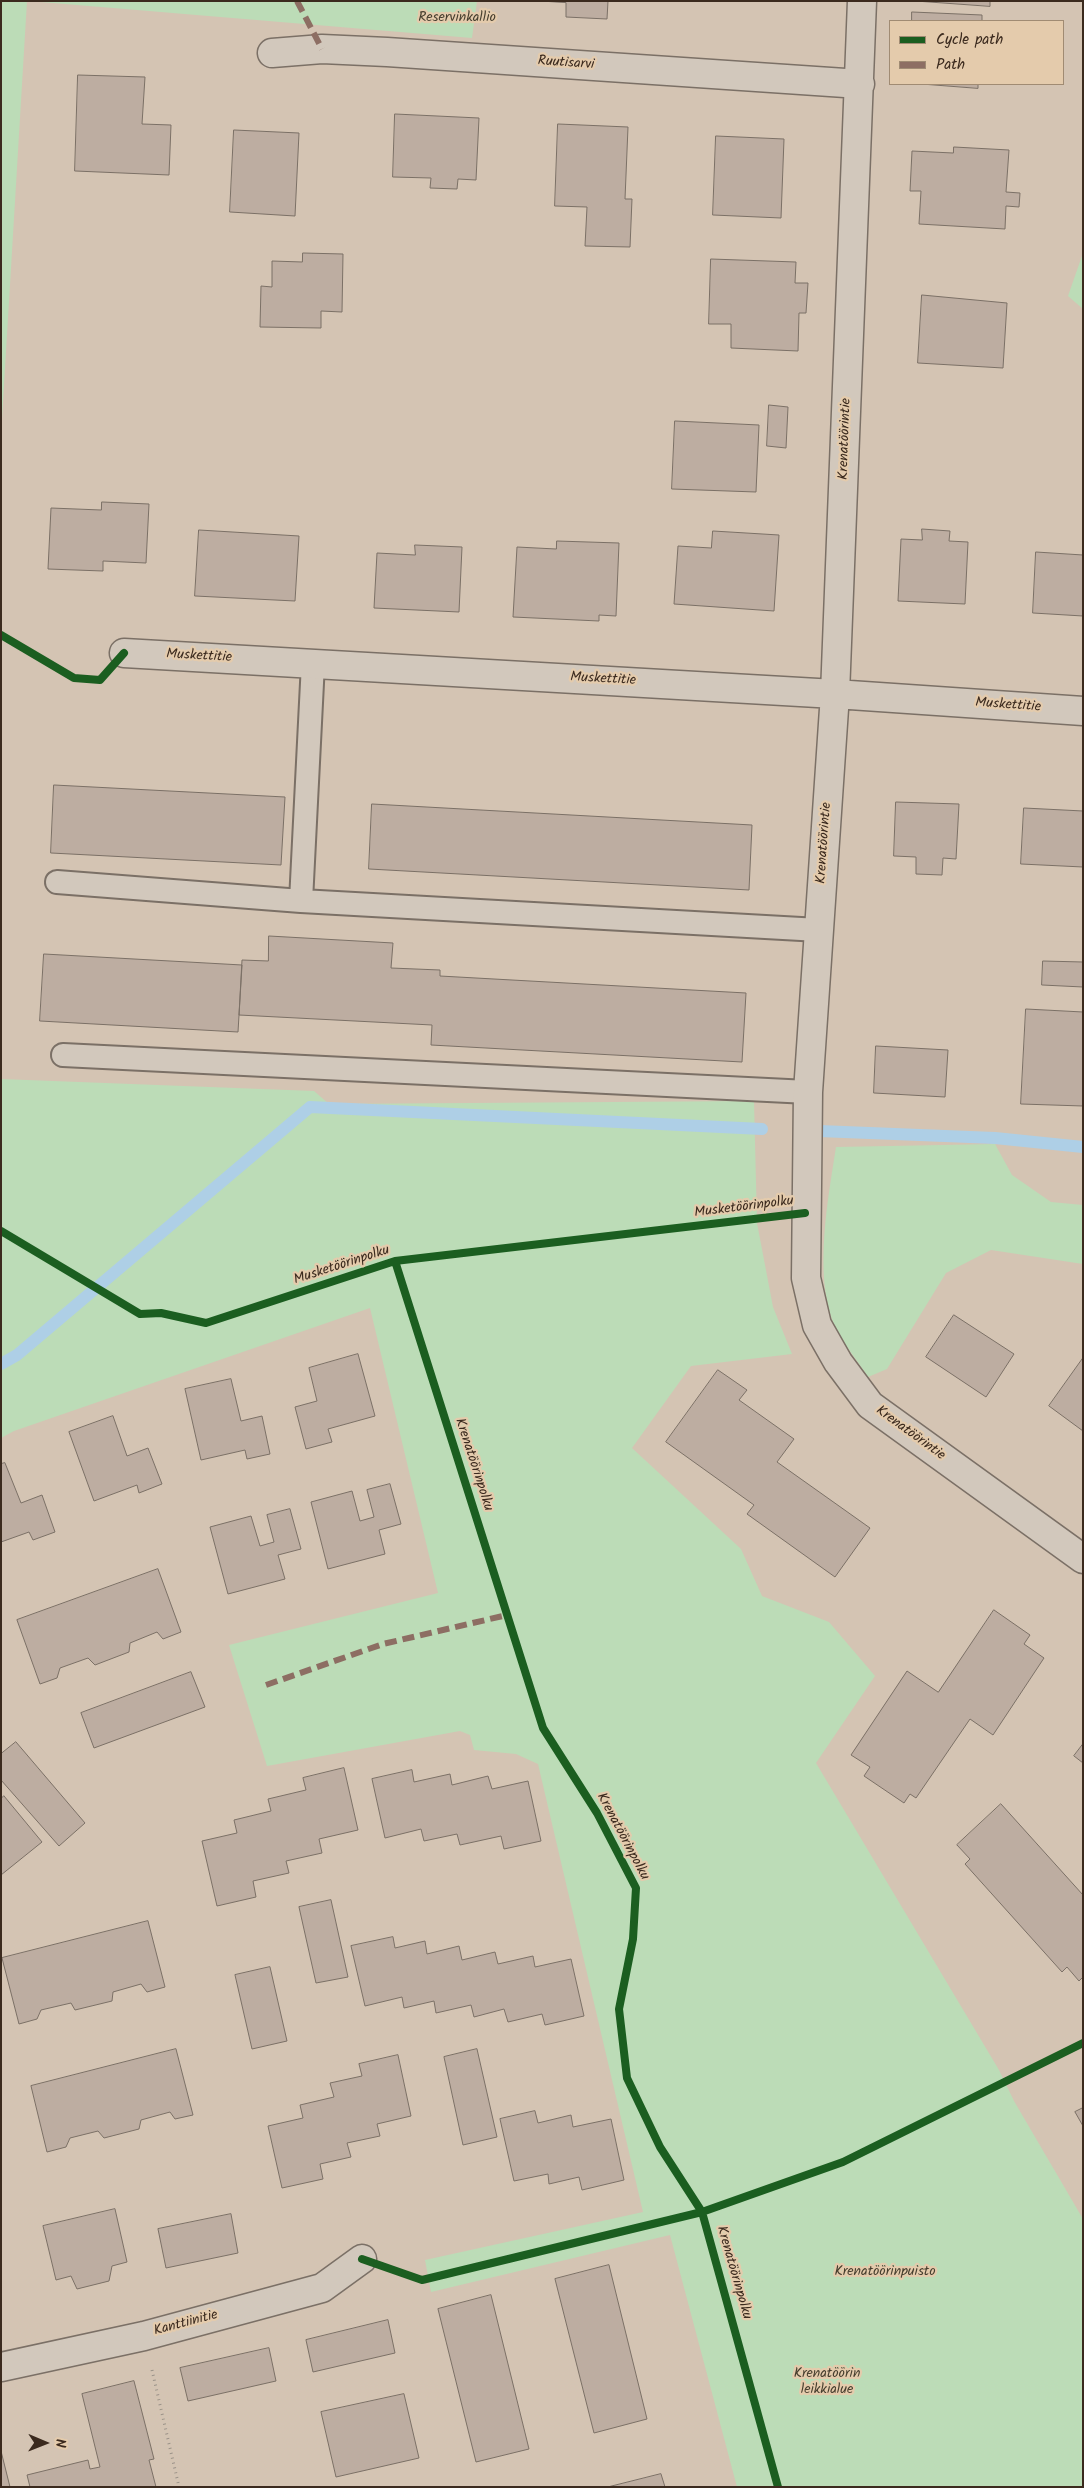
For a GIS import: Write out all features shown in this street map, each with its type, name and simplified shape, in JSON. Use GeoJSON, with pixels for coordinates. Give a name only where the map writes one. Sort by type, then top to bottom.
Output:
{"type":"FeatureCollection","features":[{"type":"Feature","properties":{"kind":"street","name":"Krenatöörintie"},"geometry":{"type":"LineString","coordinates":[[862,1],[835,694],[808,1092],[806,1278],[817,1325],[838,1362],[870,1405],[1083,1559]]}},
{"type":"Feature","properties":{"kind":"street","name":"Ruutisarvi"},"geometry":{"type":"LineString","coordinates":[[272,53],[322,49],[860,84]]}},
{"type":"Feature","properties":{"kind":"street","name":"Muskettitie"},"geometry":{"type":"LineString","coordinates":[[124,653],[835,694],[1083,711]]}},
{"type":"Feature","properties":{"kind":"street","name":"Kanttiinitie"},"geometry":{"type":"LineString","coordinates":[[1,2366],[144,2336],[322,2288],[362,2258]]}},
{"type":"Feature","properties":{"kind":"lane"},"geometry":{"type":"LineString","coordinates":[[301,901],[313,663]]}},
{"type":"Feature","properties":{"kind":"lane"},"geometry":{"type":"LineString","coordinates":[[57,882],[301,901],[819,930]]}},
{"type":"Feature","properties":{"kind":"lane"},"geometry":{"type":"LineString","coordinates":[[63,1056],[808,1092]]}},
{"type":"Feature","properties":{"kind":"path"},"geometry":{"type":"LineString","coordinates":[[144,2336],[179,2487]]}},
{"type":"Feature","properties":{"kind":"green space"},"geometry":{"type":"Polygon","coordinates":[[[1,1],[27,1],[1,435],[1,1]]]}},
{"type":"Feature","properties":{"kind":"green space","name":"Reservinkallio"},"geometry":{"type":"Polygon","coordinates":[[[29,1],[477,1],[472,38],[29,1]]]}},
{"type":"Feature","properties":{"kind":"green space"},"geometry":{"type":"Polygon","coordinates":[[[1083,253],[1083,309],[1068,296],[1083,253]]]}},
{"type":"Feature","properties":{"kind":"green space","name":"Krenatöörinpuisto"},"geometry":{"type":"Polygon","coordinates":[[[1,1079],[314,1091],[329,1104],[754,1101],[757,1223],[773,1307],[792,1354],[691,1366],[632,1448],[741,1549],[762,1596],[829,1622],[875,1676],[816,1763],[999,2070],[1014,2101],[1083,2219],[1083,2487],[737,2487],[670,2235],[431,2292],[425,2260],[643,2212],[538,1764],[516,1754],[474,1750],[470,1735],[460,1731],[267,1766],[229,1645],[438,1593],[370,1308],[14,1431],[1,1438],[1,1079]]]}},
{"type":"Feature","properties":{"kind":"green space"},"geometry":{"type":"Polygon","coordinates":[[[995,1144],[1012,1175],[1051,1202],[1083,1205],[1083,1264],[991,1250],[946,1273],[887,1369],[868,1377],[836,1329],[827,1303],[823,1259],[824,1235],[836,1147],[995,1144]]]}},
{"type":"Feature","properties":{"kind":"building"},"geometry":{"type":"Polygon","coordinates":[[[541,1],[608,1],[607,19],[566,17],[566,3],[541,1]]]}},
{"type":"Feature","properties":{"kind":"building"},"geometry":{"type":"Polygon","coordinates":[[[916,1],[990,1],[990,6],[916,1]]]}},
{"type":"Feature","properties":{"kind":"building"},"geometry":{"type":"Polygon","coordinates":[[[912,12],[982,15],[982,20],[912,20],[912,12]]]}},
{"type":"Feature","properties":{"kind":"building"},"geometry":{"type":"Polygon","coordinates":[[[78,75],[145,77],[142,124],[171,125],[169,175],[75,171],[78,75]]]}},
{"type":"Feature","properties":{"kind":"building"},"geometry":{"type":"Polygon","coordinates":[[[936,85],[978,85],[978,88],[936,85]]]}},
{"type":"Feature","properties":{"kind":"building"},"geometry":{"type":"Polygon","coordinates":[[[395,114],[479,118],[476,180],[458,179],[457,189],[430,188],[431,178],[393,177],[395,114]]]}},
{"type":"Feature","properties":{"kind":"building"},"geometry":{"type":"Polygon","coordinates":[[[558,124],[628,127],[625,199],[632,199],[630,247],[585,246],[587,207],[555,206],[558,124]]]}},
{"type":"Feature","properties":{"kind":"building"},"geometry":{"type":"Polygon","coordinates":[[[234,130],[299,133],[295,216],[230,212],[234,130]]]}},
{"type":"Feature","properties":{"kind":"building"},"geometry":{"type":"Polygon","coordinates":[[[716,136],[784,139],[781,218],[713,215],[716,136]]]}},
{"type":"Feature","properties":{"kind":"building"},"geometry":{"type":"Polygon","coordinates":[[[954,147],[1009,150],[1006,192],[1020,193],[1019,207],[1006,206],[1005,229],[919,224],[921,191],[910,191],[912,151],[953,153],[954,147]]]}},
{"type":"Feature","properties":{"kind":"building"},"geometry":{"type":"Polygon","coordinates":[[[303,253],[343,254],[342,312],[321,311],[321,328],[260,327],[261,286],[272,287],[272,261],[302,262],[303,253]]]}},
{"type":"Feature","properties":{"kind":"building"},"geometry":{"type":"Polygon","coordinates":[[[711,259],[796,262],[795,283],[808,283],[806,313],[799,313],[798,351],[731,348],[731,324],[709,324],[711,259]]]}},
{"type":"Feature","properties":{"kind":"building"},"geometry":{"type":"Polygon","coordinates":[[[922,295],[1007,303],[1003,368],[918,363],[922,295]]]}},
{"type":"Feature","properties":{"kind":"building"},"geometry":{"type":"Polygon","coordinates":[[[769,405],[788,407],[786,448],[767,446],[769,405]]]}},
{"type":"Feature","properties":{"kind":"building"},"geometry":{"type":"Polygon","coordinates":[[[675,421],[759,425],[756,492],[672,489],[675,421]]]}},
{"type":"Feature","properties":{"kind":"building"},"geometry":{"type":"Polygon","coordinates":[[[102,502],[149,504],[146,563],[103,561],[103,571],[48,569],[51,508],[101,510],[102,502]]]}},
{"type":"Feature","properties":{"kind":"building"},"geometry":{"type":"Polygon","coordinates":[[[922,529],[950,531],[949,541],[968,542],[965,604],[898,601],[901,539],[922,540],[922,529]]]}},
{"type":"Feature","properties":{"kind":"building"},"geometry":{"type":"Polygon","coordinates":[[[199,530],[299,536],[295,601],[195,596],[199,530]]]}},
{"type":"Feature","properties":{"kind":"building"},"geometry":{"type":"Polygon","coordinates":[[[713,531],[779,535],[774,611],[674,604],[678,546],[711,548],[713,531]]]}},
{"type":"Feature","properties":{"kind":"building"},"geometry":{"type":"Polygon","coordinates":[[[557,541],[619,543],[616,616],[599,615],[599,621],[513,617],[517,547],[556,549],[557,541]]]}},
{"type":"Feature","properties":{"kind":"building"},"geometry":{"type":"Polygon","coordinates":[[[415,545],[462,547],[459,612],[374,608],[377,553],[415,555],[415,545]]]}},
{"type":"Feature","properties":{"kind":"building"},"geometry":{"type":"Polygon","coordinates":[[[1036,552],[1083,555],[1083,616],[1033,613],[1036,552]]]}},
{"type":"Feature","properties":{"kind":"building"},"geometry":{"type":"Polygon","coordinates":[[[54,785],[285,797],[281,865],[51,853],[54,785]]]}},
{"type":"Feature","properties":{"kind":"building"},"geometry":{"type":"Polygon","coordinates":[[[896,802],[959,804],[956,859],[943,858],[942,875],[916,874],[916,857],[894,856],[896,802]]]}},
{"type":"Feature","properties":{"kind":"building"},"geometry":{"type":"Polygon","coordinates":[[[372,804],[752,825],[749,890],[369,869],[372,804]]]}},
{"type":"Feature","properties":{"kind":"building"},"geometry":{"type":"Polygon","coordinates":[[[1024,808],[1083,811],[1083,867],[1021,864],[1024,808]]]}},
{"type":"Feature","properties":{"kind":"building"},"geometry":{"type":"Polygon","coordinates":[[[269,936],[393,943],[391,968],[440,970],[440,976],[746,993],[742,1062],[431,1045],[432,1025],[239,1015],[242,960],[268,961],[269,936]]]}},
{"type":"Feature","properties":{"kind":"building"},"geometry":{"type":"Polygon","coordinates":[[[44,954],[242,965],[238,1032],[40,1021],[44,954]]]}},
{"type":"Feature","properties":{"kind":"building"},"geometry":{"type":"Polygon","coordinates":[[[1043,961],[1083,962],[1083,987],[1042,985],[1043,961]]]}},
{"type":"Feature","properties":{"kind":"building"},"geometry":{"type":"Polygon","coordinates":[[[1026,1009],[1083,1012],[1083,1106],[1021,1104],[1026,1009]]]}},
{"type":"Feature","properties":{"kind":"building"},"geometry":{"type":"Polygon","coordinates":[[[876,1046],[948,1050],[945,1097],[874,1093],[876,1046]]]}},
{"type":"Feature","properties":{"kind":"building"},"geometry":{"type":"Polygon","coordinates":[[[954,1315],[1014,1354],[986,1397],[926,1357],[954,1315]]]}},
{"type":"Feature","properties":{"kind":"building"},"geometry":{"type":"Polygon","coordinates":[[[358,1354],[375,1416],[328,1429],[332,1442],[306,1449],[295,1407],[317,1401],[309,1368],[358,1354]]]}},
{"type":"Feature","properties":{"kind":"building"},"geometry":{"type":"Polygon","coordinates":[[[1083,1358],[1083,1431],[1049,1406],[1083,1358]]]}},
{"type":"Feature","properties":{"kind":"building"},"geometry":{"type":"Polygon","coordinates":[[[718,1370],[747,1390],[739,1400],[794,1439],[777,1462],[870,1528],[835,1577],[747,1514],[754,1505],[666,1442],[718,1370]]]}},
{"type":"Feature","properties":{"kind":"building"},"geometry":{"type":"Polygon","coordinates":[[[231,1379],[241,1421],[262,1416],[270,1454],[247,1459],[245,1450],[201,1460],[185,1389],[231,1379]]]}},
{"type":"Feature","properties":{"kind":"building"},"geometry":{"type":"Polygon","coordinates":[[[113,1416],[127,1456],[148,1448],[162,1484],[139,1493],[137,1485],[94,1501],[69,1432],[113,1416]]]}},
{"type":"Feature","properties":{"kind":"building"},"geometry":{"type":"Polygon","coordinates":[[[5,1463],[21,1503],[42,1495],[55,1532],[33,1540],[29,1532],[1,1542],[1,1464],[5,1463]]]}},
{"type":"Feature","properties":{"kind":"building"},"geometry":{"type":"Polygon","coordinates":[[[390,1484],[401,1524],[379,1530],[385,1554],[328,1569],[311,1502],[352,1491],[360,1521],[374,1517],[367,1490],[390,1484]]]}},
{"type":"Feature","properties":{"kind":"building"},"geometry":{"type":"Polygon","coordinates":[[[290,1509],[301,1549],[278,1555],[285,1579],[228,1594],[210,1527],[251,1516],[260,1546],[274,1542],[267,1515],[290,1509]]]}},
{"type":"Feature","properties":{"kind":"building"},"geometry":{"type":"Polygon","coordinates":[[[158,1569],[181,1632],[163,1639],[157,1632],[130,1643],[129,1652],[95,1665],[88,1658],[60,1668],[57,1678],[40,1684],[17,1620],[158,1569]]]}},
{"type":"Feature","properties":{"kind":"building"},"geometry":{"type":"Polygon","coordinates":[[[994,1610],[1030,1635],[1024,1644],[1044,1658],[993,1735],[970,1719],[916,1798],[910,1794],[904,1803],[864,1776],[870,1767],[851,1755],[907,1671],[938,1692],[994,1610]]]}},
{"type":"Feature","properties":{"kind":"building"},"geometry":{"type":"Polygon","coordinates":[[[191,1672],[205,1707],[94,1748],[81,1713],[191,1672]]]}},
{"type":"Feature","properties":{"kind":"building"},"geometry":{"type":"Polygon","coordinates":[[[16,1742],[85,1823],[59,1846],[1,1780],[1,1754],[16,1742]]]}},
{"type":"Feature","properties":{"kind":"building"},"geometry":{"type":"Polygon","coordinates":[[[1083,1744],[1083,1763],[1074,1756],[1083,1744]]]}},
{"type":"Feature","properties":{"kind":"building"},"geometry":{"type":"Polygon","coordinates":[[[344,1768],[358,1830],[319,1839],[322,1853],[286,1861],[289,1873],[253,1881],[256,1897],[217,1906],[202,1841],[237,1833],[234,1820],[271,1811],[268,1799],[306,1790],[303,1778],[344,1768]]]}},
{"type":"Feature","properties":{"kind":"building"},"geometry":{"type":"Polygon","coordinates":[[[412,1770],[414,1782],[450,1774],[452,1785],[488,1776],[492,1789],[528,1781],[541,1841],[504,1849],[501,1836],[460,1845],[457,1834],[424,1841],[421,1829],[385,1838],[372,1779],[412,1770]]]}},
{"type":"Feature","properties":{"kind":"building"},"geometry":{"type":"Polygon","coordinates":[[[4,1796],[42,1842],[1,1875],[1,1799],[4,1796]]]}},
{"type":"Feature","properties":{"kind":"building"},"geometry":{"type":"Polygon","coordinates":[[[1001,1804],[1083,1895],[1083,1977],[1079,1981],[1067,1967],[1062,1972],[965,1864],[970,1859],[957,1845],[1001,1804]]]}},
{"type":"Feature","properties":{"kind":"building"},"geometry":{"type":"Polygon","coordinates":[[[331,1900],[348,1977],[316,1983],[299,1907],[331,1900]]]}},
{"type":"Feature","properties":{"kind":"building"},"geometry":{"type":"Polygon","coordinates":[[[148,1921],[165,1987],[147,1992],[141,1984],[113,1992],[112,2001],[75,2010],[71,2003],[41,2010],[37,2019],[19,2024],[2,1958],[148,1921]]]}},
{"type":"Feature","properties":{"kind":"building"},"geometry":{"type":"Polygon","coordinates":[[[393,1937],[395,1948],[425,1941],[427,1954],[459,1946],[462,1960],[495,1952],[498,1964],[533,1956],[535,1967],[571,1959],[584,2016],[545,2025],[542,2014],[508,2022],[504,2009],[474,2017],[471,2005],[436,2013],[434,2001],[404,2008],[402,1997],[365,2006],[351,1946],[393,1937]]]}},
{"type":"Feature","properties":{"kind":"building"},"geometry":{"type":"Polygon","coordinates":[[[270,1967],[287,2041],[252,2049],[235,1975],[270,1967]]]}},
{"type":"Feature","properties":{"kind":"building"},"geometry":{"type":"Polygon","coordinates":[[[176,2049],[193,2115],[175,2119],[170,2112],[141,2120],[139,2129],[104,2138],[98,2131],[70,2138],[66,2147],[47,2152],[31,2086],[176,2049]]]}},
{"type":"Feature","properties":{"kind":"building"},"geometry":{"type":"Polygon","coordinates":[[[477,2049],[497,2137],[463,2145],[444,2057],[477,2049]]]}},
{"type":"Feature","properties":{"kind":"building"},"geometry":{"type":"Polygon","coordinates":[[[398,2055],[411,2116],[377,2124],[380,2136],[347,2143],[351,2157],[320,2164],[323,2179],[282,2188],[268,2126],[303,2118],[300,2105],[334,2097],[330,2083],[362,2076],[359,2064],[398,2055]]]}},
{"type":"Feature","properties":{"kind":"building"},"geometry":{"type":"Polygon","coordinates":[[[1083,2108],[1083,2126],[1075,2112],[1083,2108]]]}},
{"type":"Feature","properties":{"kind":"building"},"geometry":{"type":"Polygon","coordinates":[[[535,2111],[538,2123],[571,2115],[573,2127],[611,2119],[624,2180],[582,2190],[579,2177],[549,2184],[548,2174],[514,2181],[500,2119],[535,2111]]]}},
{"type":"Feature","properties":{"kind":"building"},"geometry":{"type":"Polygon","coordinates":[[[115,2209],[127,2262],[112,2266],[109,2281],[77,2289],[71,2276],[56,2280],[43,2226],[115,2209]]]}},
{"type":"Feature","properties":{"kind":"building"},"geometry":{"type":"Polygon","coordinates":[[[231,2214],[238,2253],[166,2268],[158,2229],[231,2214]]]}},
{"type":"Feature","properties":{"kind":"building"},"geometry":{"type":"Polygon","coordinates":[[[609,2265],[647,2419],[594,2433],[555,2279],[609,2265]]]}},
{"type":"Feature","properties":{"kind":"building"},"geometry":{"type":"Polygon","coordinates":[[[491,2295],[529,2449],[476,2462],[438,2309],[491,2295]]]}},
{"type":"Feature","properties":{"kind":"building"},"geometry":{"type":"Polygon","coordinates":[[[388,2320],[395,2353],[313,2372],[306,2340],[388,2320]]]}},
{"type":"Feature","properties":{"kind":"building"},"geometry":{"type":"Polygon","coordinates":[[[269,2348],[276,2381],[188,2401],[180,2368],[269,2348]]]}},
{"type":"Feature","properties":{"kind":"building"},"geometry":{"type":"Polygon","coordinates":[[[134,2381],[154,2459],[149,2460],[156,2487],[30,2487],[27,2475],[88,2460],[90,2469],[100,2467],[82,2394],[134,2381]]]}},
{"type":"Feature","properties":{"kind":"building"},"geometry":{"type":"Polygon","coordinates":[[[404,2394],[419,2458],[336,2477],[321,2412],[404,2394]]]}},
{"type":"Feature","properties":{"kind":"building"},"geometry":{"type":"Polygon","coordinates":[[[1,2451],[10,2487],[1,2487],[1,2451]]]}},
{"type":"Feature","properties":{"kind":"building"},"geometry":{"type":"Polygon","coordinates":[[[661,2474],[665,2487],[608,2487],[661,2474]]]}},
{"type":"Feature","properties":{"kind":"waterway"},"geometry":{"type":"LineString","coordinates":[[1,1364],[17,1355],[310,1107],[762,1129]]}},
{"type":"Feature","properties":{"kind":"waterway"},"geometry":{"type":"LineString","coordinates":[[819,1131],[995,1138],[1083,1147]]}},
{"type":"Feature","properties":{"kind":"marked path"},"geometry":{"type":"LineString","coordinates":[[297,1],[322,49]]}},
{"type":"Feature","properties":{"kind":"marked path"},"geometry":{"type":"LineString","coordinates":[[266,1685],[383,1644],[507,1615]]}},
{"type":"Feature","properties":{"kind":"cycle path"},"geometry":{"type":"LineString","coordinates":[[1,635],[74,678],[100,680],[124,653]]}},
{"type":"Feature","properties":{"kind":"cycle path","name":"Musketöörinpolku"},"geometry":{"type":"LineString","coordinates":[[1,1231],[140,1314],[161,1313],[206,1323],[395,1261],[805,1213]]}},
{"type":"Feature","properties":{"kind":"cycle path","name":"Musketöörinpolku"},"geometry":{"type":"LineString","coordinates":[[395,1261],[543,1728],[597,1813],[636,1888],[633,1939],[619,2009],[627,2078],[660,2147],[702,2212],[778,2487]]}},
{"type":"Feature","properties":{"kind":"cycle path"},"geometry":{"type":"LineString","coordinates":[[362,2259],[422,2280],[702,2212],[843,2162],[1083,2043]]}},
{"type":"Feature","properties":{"kind":"park label","name":"Krenatöörin leikkialue"},"geometry":{"type":"Point","coordinates":[827,2384]}}]}
